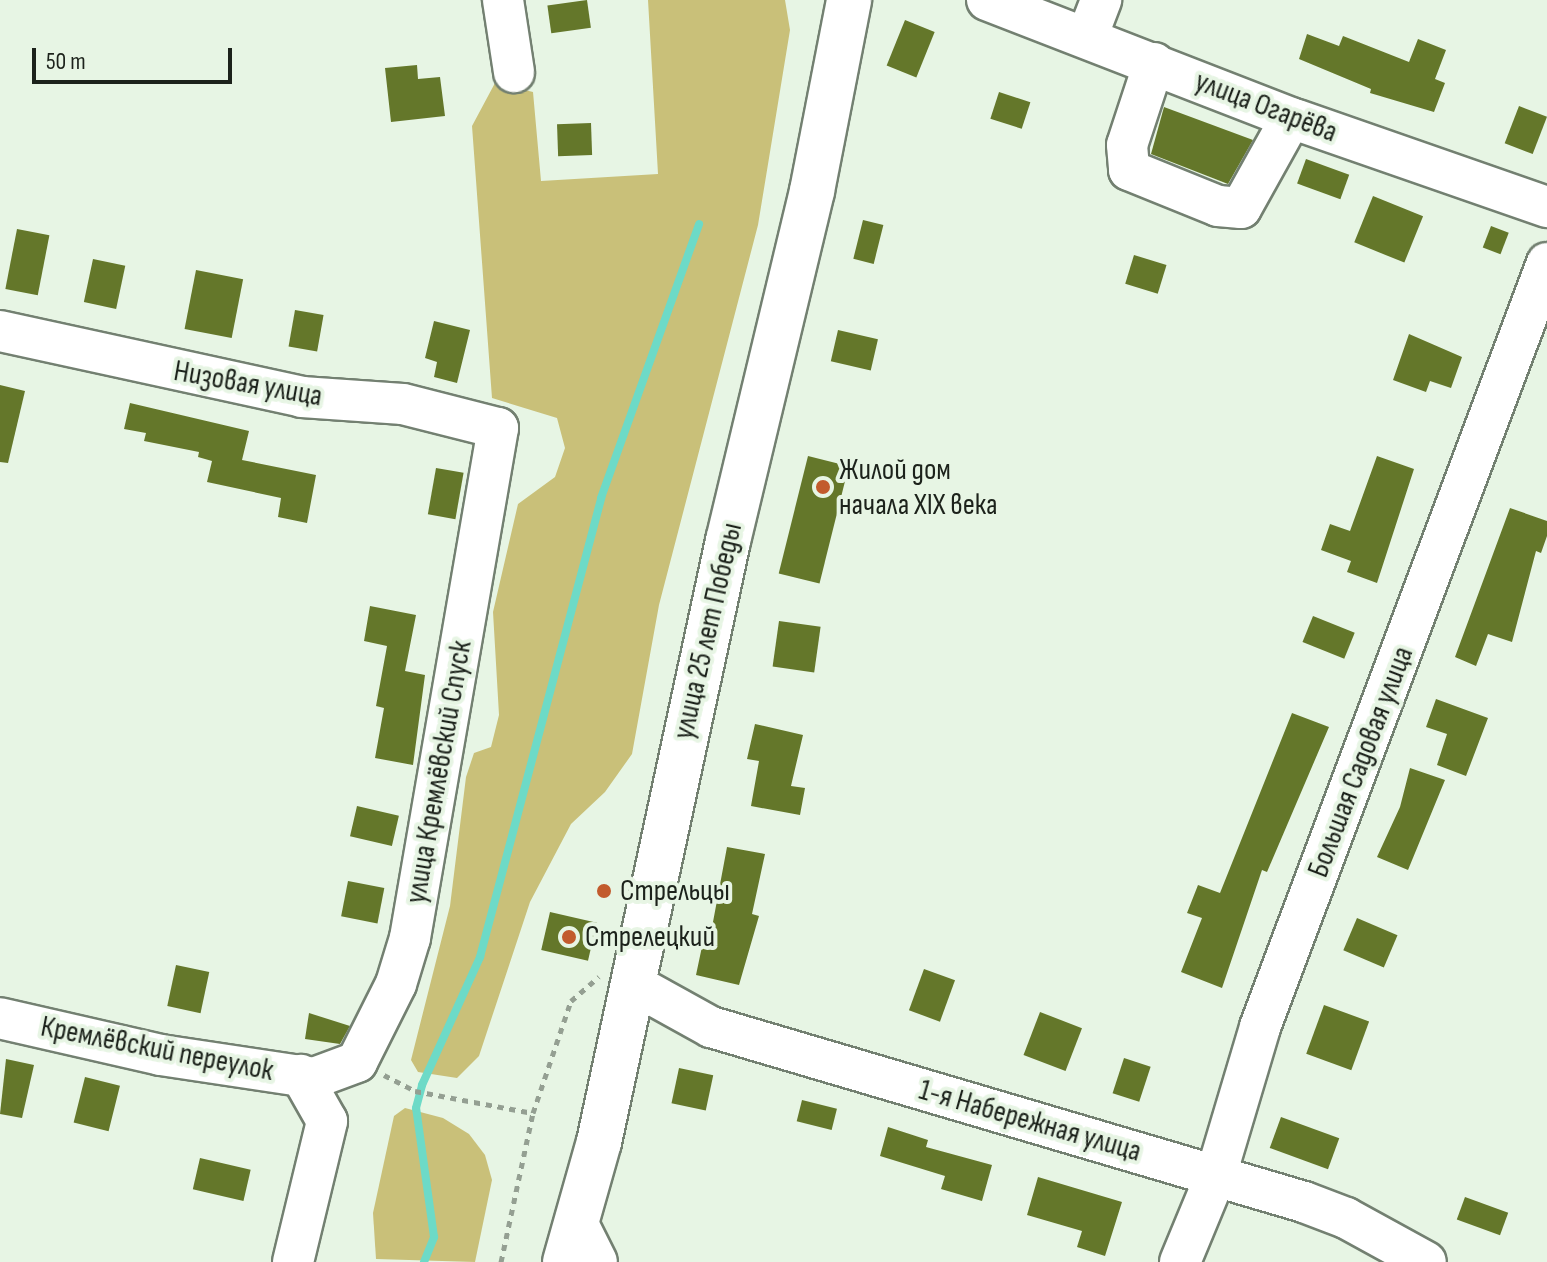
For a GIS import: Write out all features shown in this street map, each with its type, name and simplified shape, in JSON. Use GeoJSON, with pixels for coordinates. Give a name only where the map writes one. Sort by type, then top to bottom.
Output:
{"type":"FeatureCollection","features":[{"type":"Feature","properties":{"kind":"main road","name":"улица 25 лет Победы"},"geometry":{"type":"LineString","coordinates":[[580,1249],[635,972],[728,541],[812,191],[849,0]]}},
{"type":"Feature","properties":{"kind":"street"},"geometry":{"type":"LineString","coordinates":[[503,0],[514,72]]}},
{"type":"Feature","properties":{"kind":"street","name":"улица Огарёва"},"geometry":{"type":"LineString","coordinates":[[987,0],[1291,118],[1547,207]]}},
{"type":"Feature","properties":{"kind":"street"},"geometry":{"type":"LineString","coordinates":[[1087,37],[1101,0]]}},
{"type":"Feature","properties":{"kind":"street"},"geometry":{"type":"LineString","coordinates":[[1154,63],[1127,145],[1129,170],[1218,206],[1241,208],[1291,118]]}},
{"type":"Feature","properties":{"kind":"street","name":"Большая Садовая улица"},"geometry":{"type":"LineString","coordinates":[[1180,1262],[1216,1175],[1260,1027],[1547,263]]}},
{"type":"Feature","properties":{"kind":"street","name":"Низовая улица"},"geometry":{"type":"LineString","coordinates":[[0,331],[302,397],[403,404],[498,428]]}},
{"type":"Feature","properties":{"kind":"street","name":"улица Кремлёвский Спуск"},"geometry":{"type":"LineString","coordinates":[[307,1077],[357,1062],[396,984],[410,938],[498,428]]}},
{"type":"Feature","properties":{"kind":"street","name":"1-я Набережная улица"},"geometry":{"type":"LineString","coordinates":[[635,972],[711,1027],[1216,1175],[1346,1218],[1426,1262]]}},
{"type":"Feature","properties":{"kind":"street","name":"Кремлёвский переулок"},"geometry":{"type":"LineString","coordinates":[[0,1018],[161,1055],[307,1077]]}},
{"type":"Feature","properties":{"kind":"street"},"geometry":{"type":"LineString","coordinates":[[293,1262],[327,1121],[307,1077]]}},
{"type":"Feature","properties":{"kind":"path"},"geometry":{"type":"LineString","coordinates":[[501,1262],[533,1113],[571,1001],[603,973],[635,972]]}},
{"type":"Feature","properties":{"kind":"path"},"geometry":{"type":"LineString","coordinates":[[415,1091],[533,1113]]}},
{"type":"Feature","properties":{"kind":"shaded area"},"geometry":{"type":"Polygon","coordinates":[[[648,0],[785,0],[790,30],[758,225],[659,605],[632,754],[605,792],[571,824],[530,902],[479,1056],[457,1078],[418,1072],[411,1060],[450,906],[466,777],[474,753],[491,747],[499,715],[493,612],[518,504],[555,477],[565,448],[557,418],[492,398],[472,126],[495,83],[533,92],[541,181],[658,174],[648,0]]]}},
{"type":"Feature","properties":{"kind":"shaded area"},"geometry":{"type":"Polygon","coordinates":[[[405,1108],[443,1118],[469,1134],[485,1155],[492,1180],[475,1262],[376,1259],[373,1213],[394,1116],[405,1108]]]}},
{"type":"Feature","properties":{"kind":"building"},"geometry":{"type":"Polygon","coordinates":[[[587,0],[591,28],[551,33],[547,6],[587,0]]]}},
{"type":"Feature","properties":{"kind":"building"},"geometry":{"type":"Polygon","coordinates":[[[905,20],[935,32],[916,77],[887,65],[905,20]]]}},
{"type":"Feature","properties":{"kind":"building"},"geometry":{"type":"Polygon","coordinates":[[[1307,34],[1339,46],[1343,36],[1409,62],[1418,39],[1446,50],[1435,79],[1445,83],[1434,112],[1370,93],[1371,89],[1299,59],[1307,34]]]}},
{"type":"Feature","properties":{"kind":"building"},"geometry":{"type":"Polygon","coordinates":[[[417,65],[418,79],[440,77],[445,116],[391,122],[385,68],[417,65]]]}},
{"type":"Feature","properties":{"kind":"building"},"geometry":{"type":"Polygon","coordinates":[[[999,92],[1030,102],[1022,129],[990,119],[999,92]]]}},
{"type":"Feature","properties":{"kind":"building"},"geometry":{"type":"Polygon","coordinates":[[[1519,106],[1547,117],[1533,154],[1505,143],[1519,106]]]}},
{"type":"Feature","properties":{"kind":"building"},"geometry":{"type":"Polygon","coordinates":[[[1164,107],[1253,140],[1228,184],[1151,154],[1164,107]]]}},
{"type":"Feature","properties":{"kind":"building"},"geometry":{"type":"Polygon","coordinates":[[[591,123],[592,155],[558,156],[557,124],[591,123]]]}},
{"type":"Feature","properties":{"kind":"building"},"geometry":{"type":"Polygon","coordinates":[[[1306,159],[1349,175],[1340,199],[1297,183],[1306,159]]]}},
{"type":"Feature","properties":{"kind":"building"},"geometry":{"type":"Polygon","coordinates":[[[1373,196],[1423,216],[1404,263],[1354,242],[1373,196]]]}},
{"type":"Feature","properties":{"kind":"building"},"geometry":{"type":"Polygon","coordinates":[[[863,220],[883,225],[874,264],[853,259],[863,220]]]}},
{"type":"Feature","properties":{"kind":"building"},"geometry":{"type":"Polygon","coordinates":[[[1491,226],[1509,233],[1500,254],[1483,247],[1491,226]]]}},
{"type":"Feature","properties":{"kind":"building"},"geometry":{"type":"Polygon","coordinates":[[[17,229],[49,235],[38,295],[5,289],[17,229]]]}},
{"type":"Feature","properties":{"kind":"building"},"geometry":{"type":"Polygon","coordinates":[[[1134,255],[1167,265],[1158,294],[1125,284],[1134,255]]]}},
{"type":"Feature","properties":{"kind":"building"},"geometry":{"type":"Polygon","coordinates":[[[93,259],[125,266],[116,309],[84,302],[93,259]]]}},
{"type":"Feature","properties":{"kind":"building"},"geometry":{"type":"Polygon","coordinates":[[[196,270],[243,279],[232,338],[185,329],[196,270]]]}},
{"type":"Feature","properties":{"kind":"building"},"geometry":{"type":"Polygon","coordinates":[[[295,310],[324,315],[317,351],[289,346],[295,310]]]}},
{"type":"Feature","properties":{"kind":"building"},"geometry":{"type":"Polygon","coordinates":[[[434,321],[470,330],[457,383],[434,377],[437,362],[425,358],[434,321]]]}},
{"type":"Feature","properties":{"kind":"building"},"geometry":{"type":"Polygon","coordinates":[[[838,330],[878,339],[871,370],[831,361],[838,330]]]}},
{"type":"Feature","properties":{"kind":"building"},"geometry":{"type":"Polygon","coordinates":[[[1409,334],[1462,357],[1451,388],[1430,381],[1426,392],[1393,380],[1409,334]]]}},
{"type":"Feature","properties":{"kind":"building"},"geometry":{"type":"Polygon","coordinates":[[[0,385],[25,391],[8,463],[0,462],[0,385]]]}},
{"type":"Feature","properties":{"kind":"building"},"geometry":{"type":"Polygon","coordinates":[[[130,403],[249,431],[242,460],[316,475],[307,523],[278,517],[281,498],[207,482],[212,461],[198,457],[199,452],[144,441],[146,433],[124,429],[130,403]]]}},
{"type":"Feature","properties":{"kind":"building"},"geometry":{"type":"Polygon","coordinates":[[[808,456],[849,466],[819,584],[779,573],[808,456]]]}},
{"type":"Feature","properties":{"kind":"building"},"geometry":{"type":"Polygon","coordinates":[[[1377,456],[1414,469],[1377,583],[1347,572],[1351,561],[1321,550],[1330,524],[1350,531],[1377,456]]]}},
{"type":"Feature","properties":{"kind":"building"},"geometry":{"type":"Polygon","coordinates":[[[436,468],[464,473],[455,519],[428,514],[436,468]]]}},
{"type":"Feature","properties":{"kind":"building"},"geometry":{"type":"Polygon","coordinates":[[[1510,508],[1547,521],[1547,536],[1541,553],[1536,551],[1512,642],[1488,634],[1476,666],[1455,657],[1510,508]]]}},
{"type":"Feature","properties":{"kind":"building"},"geometry":{"type":"Polygon","coordinates":[[[370,606],[416,615],[405,671],[425,675],[413,765],[375,758],[384,708],[376,706],[387,646],[364,641],[370,606]]]}},
{"type":"Feature","properties":{"kind":"building"},"geometry":{"type":"Polygon","coordinates":[[[1313,616],[1355,633],[1344,659],[1303,642],[1313,616]]]}},
{"type":"Feature","properties":{"kind":"building"},"geometry":{"type":"Polygon","coordinates":[[[779,621],[821,627],[814,672],[773,667],[779,621]]]}},
{"type":"Feature","properties":{"kind":"building"},"geometry":{"type":"Polygon","coordinates":[[[1436,699],[1488,718],[1466,776],[1437,765],[1447,734],[1426,727],[1436,699]]]}},
{"type":"Feature","properties":{"kind":"building"},"geometry":{"type":"Polygon","coordinates":[[[1292,713],[1329,727],[1267,872],[1262,870],[1222,988],[1181,972],[1202,918],[1187,913],[1198,885],[1220,893],[1292,713]]]}},
{"type":"Feature","properties":{"kind":"building"},"geometry":{"type":"Polygon","coordinates":[[[755,724],[803,735],[791,786],[805,788],[800,815],[751,806],[759,761],[747,759],[755,724]]]}},
{"type":"Feature","properties":{"kind":"building"},"geometry":{"type":"Polygon","coordinates":[[[1410,768],[1445,780],[1408,870],[1377,857],[1400,807],[1410,768]]]}},
{"type":"Feature","properties":{"kind":"building"},"geometry":{"type":"Polygon","coordinates":[[[357,806],[399,816],[392,846],[350,836],[357,806]]]}},
{"type":"Feature","properties":{"kind":"building"},"geometry":{"type":"Polygon","coordinates":[[[727,847],[765,854],[752,914],[759,916],[739,985],[696,975],[704,937],[710,938],[727,847]]]}},
{"type":"Feature","properties":{"kind":"building"},"geometry":{"type":"Polygon","coordinates":[[[348,881],[384,888],[377,923],[341,916],[348,881]]]}},
{"type":"Feature","properties":{"kind":"building","name":"Стрелецкий"},"geometry":{"type":"Polygon","coordinates":[[[550,912],[597,923],[588,961],[541,950],[550,912]]]}},
{"type":"Feature","properties":{"kind":"building"},"geometry":{"type":"Polygon","coordinates":[[[1357,918],[1398,935],[1384,967],[1343,950],[1357,918]]]}},
{"type":"Feature","properties":{"kind":"building"},"geometry":{"type":"Polygon","coordinates":[[[176,965],[209,972],[201,1013],[167,1006],[176,965]]]}},
{"type":"Feature","properties":{"kind":"building"},"geometry":{"type":"Polygon","coordinates":[[[924,969],[955,980],[940,1022],[909,1010],[924,969]]]}},
{"type":"Feature","properties":{"kind":"building"},"geometry":{"type":"Polygon","coordinates":[[[1324,1005],[1369,1021],[1351,1070],[1306,1054],[1324,1005]]]}},
{"type":"Feature","properties":{"kind":"building"},"geometry":{"type":"Polygon","coordinates":[[[1040,1012],[1082,1028],[1066,1071],[1024,1055],[1040,1012]]]}},
{"type":"Feature","properties":{"kind":"building"},"geometry":{"type":"Polygon","coordinates":[[[309,1013],[350,1026],[340,1044],[305,1039],[309,1013]]]}},
{"type":"Feature","properties":{"kind":"building"},"geometry":{"type":"Polygon","coordinates":[[[1124,1058],[1151,1067],[1139,1102],[1113,1093],[1124,1058]]]}},
{"type":"Feature","properties":{"kind":"building"},"geometry":{"type":"Polygon","coordinates":[[[6,1059],[34,1065],[22,1118],[0,1114],[6,1059]]]}},
{"type":"Feature","properties":{"kind":"building"},"geometry":{"type":"Polygon","coordinates":[[[679,1068],[713,1075],[706,1110],[672,1103],[679,1068]]]}},
{"type":"Feature","properties":{"kind":"building"},"geometry":{"type":"Polygon","coordinates":[[[85,1077],[120,1086],[109,1131],[74,1123],[85,1077]]]}},
{"type":"Feature","properties":{"kind":"building"},"geometry":{"type":"Polygon","coordinates":[[[802,1100],[837,1109],[832,1130],[797,1121],[802,1100]]]}},
{"type":"Feature","properties":{"kind":"building"},"geometry":{"type":"Polygon","coordinates":[[[1281,1117],[1339,1138],[1328,1169],[1270,1148],[1281,1117]]]}},
{"type":"Feature","properties":{"kind":"building"},"geometry":{"type":"Polygon","coordinates":[[[888,1127],[928,1140],[926,1147],[992,1165],[982,1201],[941,1189],[945,1176],[880,1156],[888,1127]]]}},
{"type":"Feature","properties":{"kind":"building"},"geometry":{"type":"Polygon","coordinates":[[[200,1158],[251,1170],[243,1201],[193,1189],[200,1158]]]}},
{"type":"Feature","properties":{"kind":"building"},"geometry":{"type":"Polygon","coordinates":[[[1038,1177],[1122,1202],[1105,1256],[1077,1247],[1082,1231],[1027,1215],[1038,1177]]]}},
{"type":"Feature","properties":{"kind":"building"},"geometry":{"type":"Polygon","coordinates":[[[1465,1197],[1508,1213],[1500,1235],[1457,1220],[1465,1197]]]}},
{"type":"Feature","properties":{"kind":"waterway"},"geometry":{"type":"LineString","coordinates":[[424,1262],[434,1237],[416,1108],[422,1085],[480,957],[601,498],[699,224]]}},
{"type":"Feature","properties":{"kind":"place","name":"Жилой дом начала XIX века"},"geometry":{"type":"Point","coordinates":[823,487]}},
{"type":"Feature","properties":{"kind":"place","name":"Стрельцы"},"geometry":{"type":"Point","coordinates":[604,891]}},
{"type":"Feature","properties":{"kind":"place","name":"Стрелецкий"},"geometry":{"type":"Point","coordinates":[569,937]}}]}
